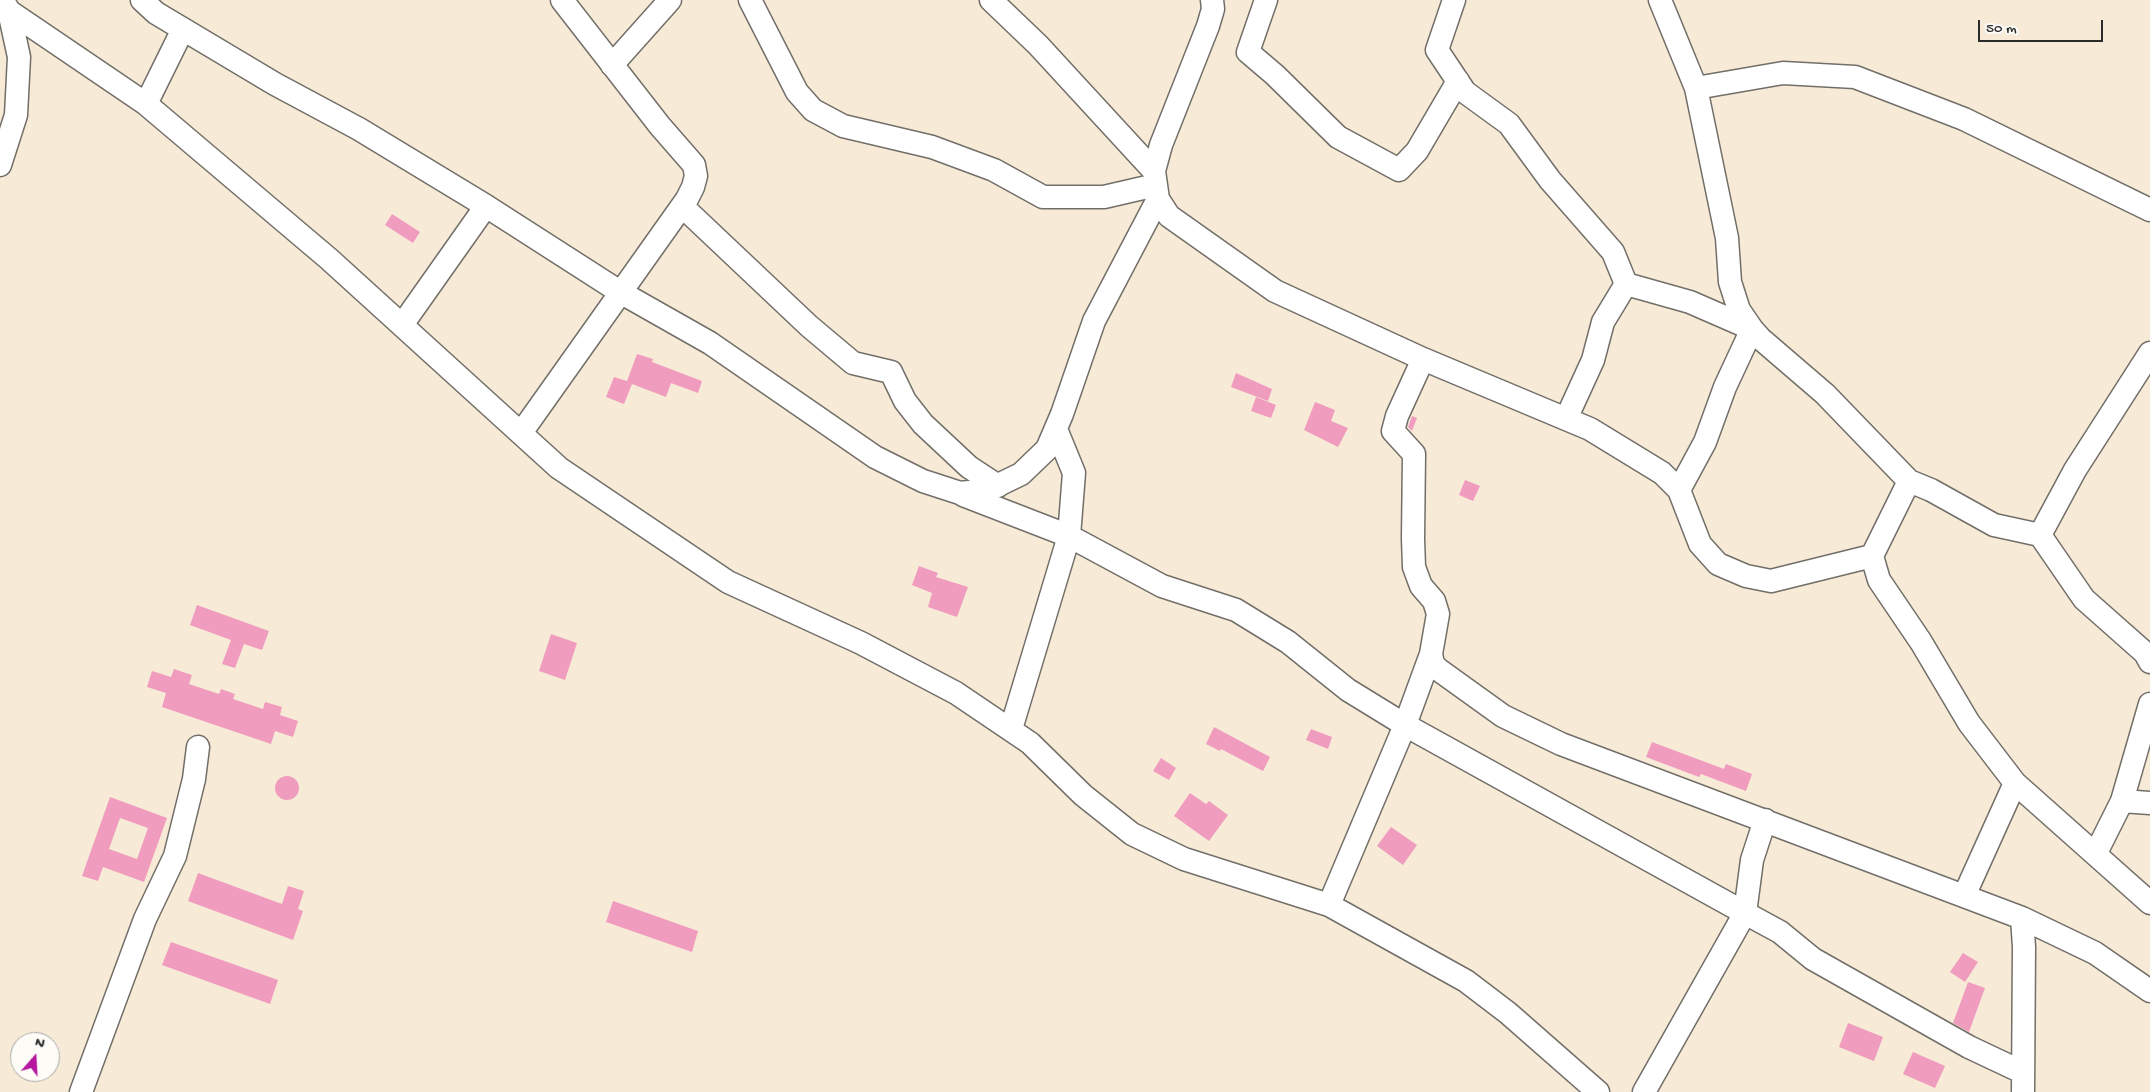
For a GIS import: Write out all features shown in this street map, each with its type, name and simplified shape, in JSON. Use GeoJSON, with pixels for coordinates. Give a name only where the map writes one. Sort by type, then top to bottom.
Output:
{"type":"FeatureCollection","features":[{"type":"Feature","properties":{"kind":"street"},"geometry":{"type":"LineString","coordinates":[[521,433],[682,206],[694,188],[696,176],[694,165],[660,126],[562,0]]}},
{"type":"Feature","properties":{"kind":"street"},"geometry":{"type":"LineString","coordinates":[[612,65],[670,0]]}},
{"type":"Feature","properties":{"kind":"street"},"geometry":{"type":"LineString","coordinates":[[750,0],[797,92],[813,110],[843,126],[932,147],[994,170],[1043,197],[1104,197],[1156,185]]}},
{"type":"Feature","properties":{"kind":"street"},"geometry":{"type":"LineString","coordinates":[[991,0],[1038,45],[1156,185],[1169,216],[1275,291],[1423,359],[1590,429],[1662,473],[1680,490],[1700,544],[1718,564],[1746,576],[1771,581],[1872,556]]}},
{"type":"Feature","properties":{"kind":"street"},"geometry":{"type":"LineString","coordinates":[[1011,0],[1018,25]]}},
{"type":"Feature","properties":{"kind":"street"},"geometry":{"type":"LineString","coordinates":[[960,493],[988,490],[998,486],[1021,474],[1047,449],[1056,429],[1094,320],[1156,185],[1161,145],[1208,26],[1213,9],[1212,0]]}},
{"type":"Feature","properties":{"kind":"street"},"geometry":{"type":"LineString","coordinates":[[1266,0],[1248,52],[1276,75],[1338,137],[1399,170],[1417,151],[1458,81]]}},
{"type":"Feature","properties":{"kind":"street"},"geometry":{"type":"LineString","coordinates":[[1454,0],[1438,50],[1465,92],[1509,124],[1550,180],[1613,252],[1626,284]]}},
{"type":"Feature","properties":{"kind":"street"},"geometry":{"type":"LineString","coordinates":[[1660,0],[1696,88],[1727,238],[1730,282],[1739,310],[1752,329],[1825,394],[1909,481],[1931,490],[1994,525],[2040,535],[2084,599],[2145,653],[2150,662]]}},
{"type":"Feature","properties":{"kind":"street"},"geometry":{"type":"LineString","coordinates":[[154,4],[183,29],[275,84],[359,129],[486,206],[620,292],[710,343],[875,457],[923,482],[960,493],[1069,536],[1162,586],[1236,610],[1288,642],[1348,690],[1405,725],[1780,932],[1813,959],[1969,1048],[2023,1082]]}},
{"type":"Feature","properties":{"kind":"street"},"geometry":{"type":"LineString","coordinates":[[6,6],[146,104],[321,253],[559,468],[728,582],[860,643],[956,693],[1030,742],[1083,795],[1132,834],[1184,859],[1329,904],[1466,980],[1508,1013],[1598,1092]]}},
{"type":"Feature","properties":{"kind":"street"},"geometry":{"type":"LineString","coordinates":[[0,165],[16,115],[19,57],[6,6]]}},
{"type":"Feature","properties":{"kind":"street"},"geometry":{"type":"LineString","coordinates":[[146,104],[183,29]]}},
{"type":"Feature","properties":{"kind":"street"},"geometry":{"type":"LineString","coordinates":[[1696,88],[1783,73],[1855,77],[1964,119],[2150,210]]}},
{"type":"Feature","properties":{"kind":"street"},"geometry":{"type":"LineString","coordinates":[[402,326],[486,206]]}},
{"type":"Feature","properties":{"kind":"street"},"geometry":{"type":"LineString","coordinates":[[682,206],[809,326],[853,363],[891,372],[905,401],[923,424],[969,467],[998,486]]}},
{"type":"Feature","properties":{"kind":"street"},"geometry":{"type":"LineString","coordinates":[[1626,284],[1690,302],[1752,329]]}},
{"type":"Feature","properties":{"kind":"street"},"geometry":{"type":"LineString","coordinates":[[1566,419],[1593,360],[1603,322],[1626,284]]}},
{"type":"Feature","properties":{"kind":"street"},"geometry":{"type":"LineString","coordinates":[[1680,490],[1705,442],[1725,387],[1752,329]]}},
{"type":"Feature","properties":{"kind":"street"},"geometry":{"type":"LineString","coordinates":[[2040,535],[2075,470],[2150,353]]}},
{"type":"Feature","properties":{"kind":"street"},"geometry":{"type":"LineString","coordinates":[[1329,904],[1405,725],[1431,654],[1438,614],[1434,601],[1421,586],[1414,567],[1414,454],[1393,431],[1397,416],[1423,359]]}},
{"type":"Feature","properties":{"kind":"street"},"geometry":{"type":"LineString","coordinates":[[1011,729],[1069,536],[1074,473],[1056,429]]}},
{"type":"Feature","properties":{"kind":"street"},"geometry":{"type":"LineString","coordinates":[[1909,481],[1872,556],[1879,580],[1921,642],[1969,722],[2015,783],[2150,903]]}},
{"type":"Feature","properties":{"kind":"street"},"geometry":{"type":"LineString","coordinates":[[1431,654],[1433,664],[1439,670],[1503,716],[1561,744],[2022,918],[2095,952],[2150,991]]}},
{"type":"Feature","properties":{"kind":"street"},"geometry":{"type":"LineString","coordinates":[[2096,853],[2122,802],[2150,704]]}},
{"type":"Feature","properties":{"kind":"street"},"geometry":{"type":"LineString","coordinates":[[81,1092],[145,919],[175,856],[194,779],[198,747]]}},
{"type":"Feature","properties":{"kind":"street"},"geometry":{"type":"LineString","coordinates":[[1964,896],[2015,783]]}},
{"type":"Feature","properties":{"kind":"street"},"geometry":{"type":"LineString","coordinates":[[2122,802],[2150,803]]}},
{"type":"Feature","properties":{"kind":"street"},"geometry":{"type":"LineString","coordinates":[[1644,1092],[1745,913],[1752,860],[1765,820]]}},
{"type":"Feature","properties":{"kind":"street"},"geometry":{"type":"LineString","coordinates":[[2022,918],[2024,947],[2023,1082]]}},
{"type":"Feature","properties":{"kind":"building"},"geometry":{"type":"Polygon","coordinates":[[[392,214],[420,232],[413,243],[385,225],[392,214]]]}},
{"type":"Feature","properties":{"kind":"building"},"geometry":{"type":"Polygon","coordinates":[[[637,354],[653,359],[652,362],[702,381],[698,393],[671,383],[666,397],[632,384],[624,404],[606,397],[614,377],[627,381],[637,354]]]}},
{"type":"Feature","properties":{"kind":"building"},"geometry":{"type":"Polygon","coordinates":[[[1236,373],[1272,389],[1268,401],[1231,387],[1236,373]]]}},
{"type":"Feature","properties":{"kind":"building"},"geometry":{"type":"Polygon","coordinates":[[[1256,397],[1276,405],[1271,418],[1251,411],[1256,397]]]}},
{"type":"Feature","properties":{"kind":"building"},"geometry":{"type":"Polygon","coordinates":[[[1315,402],[1335,410],[1331,421],[1348,428],[1338,447],[1304,430],[1315,402]]]}},
{"type":"Feature","properties":{"kind":"building"},"geometry":{"type":"Polygon","coordinates":[[[1412,416],[1417,418],[1412,431],[1408,427],[1412,416]]]}},
{"type":"Feature","properties":{"kind":"building"},"geometry":{"type":"Polygon","coordinates":[[[1465,480],[1480,486],[1473,501],[1459,495],[1465,480]]]}},
{"type":"Feature","properties":{"kind":"building"},"geometry":{"type":"Polygon","coordinates":[[[919,566],[938,573],[936,577],[968,587],[957,617],[928,607],[932,593],[912,585],[919,566]]]}},
{"type":"Feature","properties":{"kind":"building"},"geometry":{"type":"Polygon","coordinates":[[[197,605],[269,631],[262,650],[244,644],[235,668],[222,664],[231,640],[190,625],[197,605]]]}},
{"type":"Feature","properties":{"kind":"building"},"geometry":{"type":"Polygon","coordinates":[[[551,634],[577,643],[565,680],[539,671],[551,634]]]}},
{"type":"Feature","properties":{"kind":"building"},"geometry":{"type":"Polygon","coordinates":[[[174,669],[192,675],[189,684],[219,694],[221,689],[235,694],[233,699],[263,709],[265,702],[282,707],[280,715],[298,721],[293,737],[275,731],[271,744],[162,707],[166,693],[147,687],[152,671],[171,677],[174,669]]]}},
{"type":"Feature","properties":{"kind":"building"},"geometry":{"type":"Polygon","coordinates":[[[1214,727],[1270,757],[1263,771],[1221,749],[1220,751],[1206,744],[1214,727]]]}},
{"type":"Feature","properties":{"kind":"building"},"geometry":{"type":"Polygon","coordinates":[[[1311,729],[1332,737],[1328,749],[1306,740],[1311,729]]]}},
{"type":"Feature","properties":{"kind":"building"},"geometry":{"type":"Polygon","coordinates":[[[1652,742],[1724,769],[1726,764],[1752,774],[1746,791],[1701,774],[1699,777],[1646,757],[1652,742]]]}},
{"type":"Feature","properties":{"kind":"building"},"geometry":{"type":"Polygon","coordinates":[[[1161,758],[1176,768],[1169,780],[1153,771],[1161,758]]]}},
{"type":"Feature","properties":{"kind":"building"},"geometry":{"type":"Polygon","coordinates":[[[287,776],[296,779],[299,788],[296,797],[287,800],[278,797],[275,788],[278,779],[287,776]]]}},
{"type":"Feature","properties":{"kind":"building"},"geometry":{"type":"Polygon","coordinates":[[[1190,793],[1206,804],[1209,801],[1228,815],[1209,841],[1174,816],[1190,793]]]}},
{"type":"Feature","properties":{"kind":"building"},"geometry":{"type":"Polygon","coordinates":[[[110,797],[167,818],[144,882],[103,867],[98,881],[82,876],[110,797]],[[120,818],[109,849],[137,859],[148,828],[120,818]]]}},
{"type":"Feature","properties":{"kind":"building"},"geometry":{"type":"Polygon","coordinates":[[[1391,827],[1417,845],[1403,865],[1377,846],[1391,827]]]}},
{"type":"Feature","properties":{"kind":"building"},"geometry":{"type":"Polygon","coordinates":[[[198,873],[282,904],[288,886],[304,891],[298,909],[303,911],[293,940],[188,901],[198,873]]]}},
{"type":"Feature","properties":{"kind":"building"},"geometry":{"type":"Polygon","coordinates":[[[613,901],[698,931],[692,952],[606,922],[613,901]]]}},
{"type":"Feature","properties":{"kind":"building"},"geometry":{"type":"Polygon","coordinates":[[[171,942],[278,980],[270,1004],[162,965],[171,942]]]}},
{"type":"Feature","properties":{"kind":"building"},"geometry":{"type":"Polygon","coordinates":[[[1963,953],[1978,962],[1965,982],[1950,972],[1963,953]]]}},
{"type":"Feature","properties":{"kind":"building"},"geometry":{"type":"Polygon","coordinates":[[[1968,982],[1985,988],[1969,1032],[1953,1023],[1968,982]]]}},
{"type":"Feature","properties":{"kind":"building"},"geometry":{"type":"Polygon","coordinates":[[[1848,1023],[1883,1037],[1874,1061],[1839,1047],[1848,1023]]]}},
{"type":"Feature","properties":{"kind":"building"},"geometry":{"type":"Polygon","coordinates":[[[1913,1052],[1945,1066],[1935,1088],[1903,1074],[1913,1052]]]}}]}
